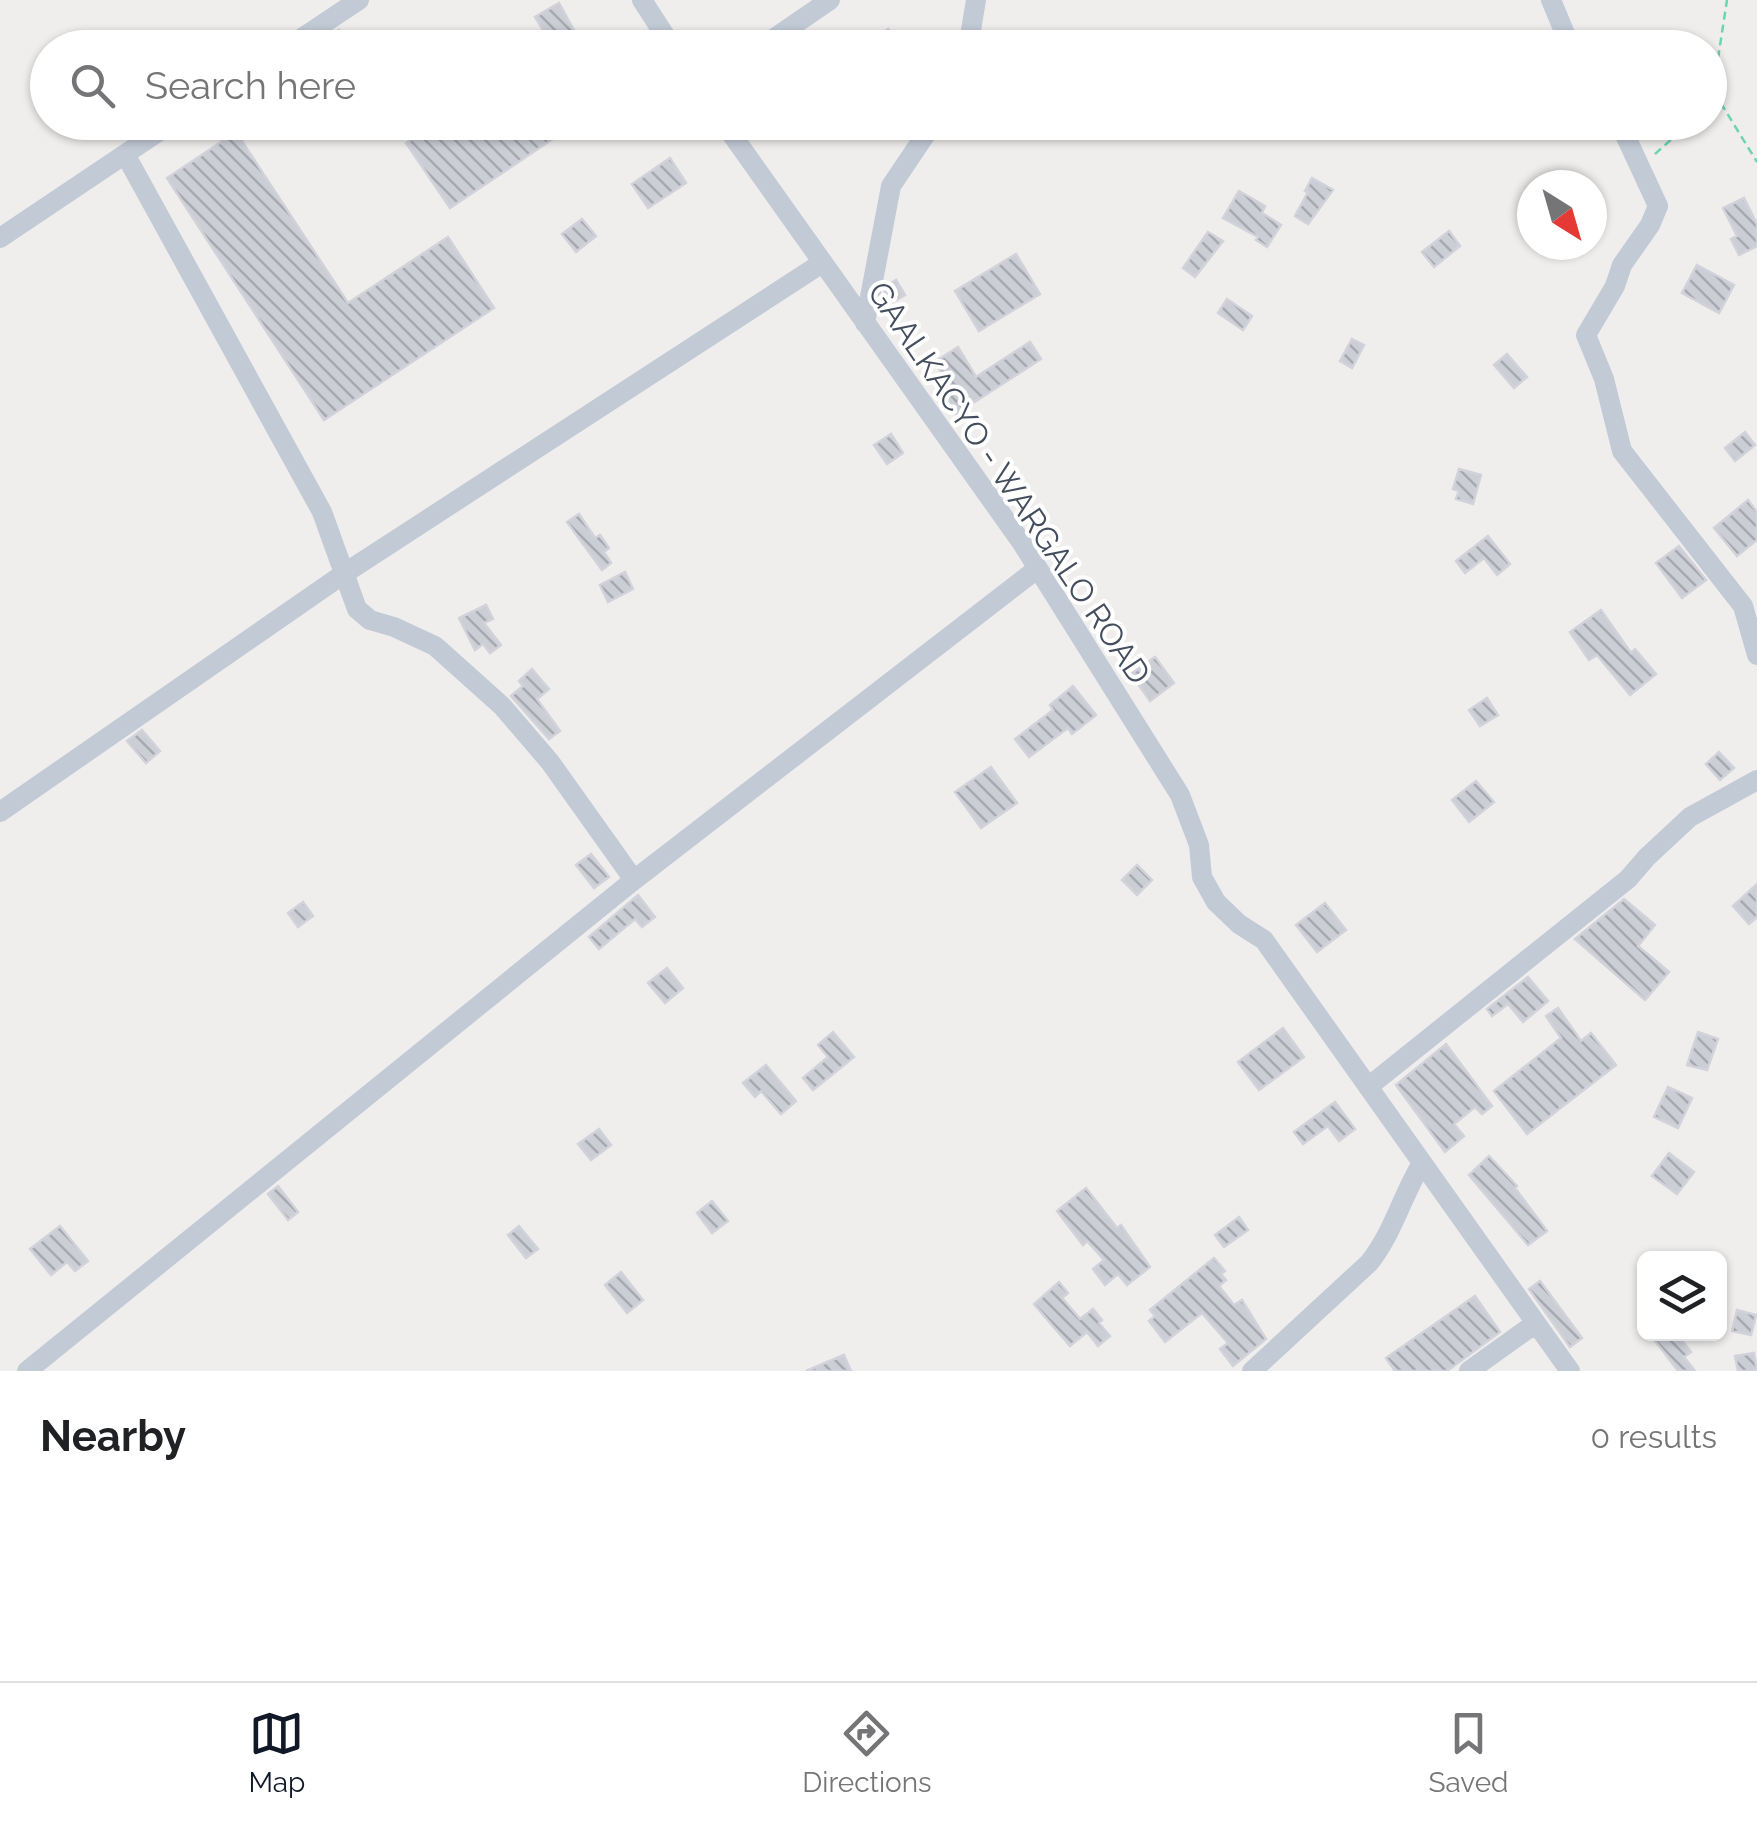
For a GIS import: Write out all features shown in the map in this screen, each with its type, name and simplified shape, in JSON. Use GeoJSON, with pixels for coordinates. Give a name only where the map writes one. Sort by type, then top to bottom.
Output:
{"type":"FeatureCollection","features":[{"type":"Feature","properties":{"kind":"street"},"geometry":{"type":"LineString","coordinates":[[314,30],[359,0]]}},
{"type":"Feature","properties":{"kind":"street"},"geometry":{"type":"LineString","coordinates":[[642,0],[661,30]]}},
{"type":"Feature","properties":{"kind":"street"},"geometry":{"type":"LineString","coordinates":[[786,30],[830,0]]}},
{"type":"Feature","properties":{"kind":"street"},"geometry":{"type":"LineString","coordinates":[[971,30],[976,0]]}},
{"type":"Feature","properties":{"kind":"street"},"geometry":{"type":"LineString","coordinates":[[1550,0],[1564,30]]}},
{"type":"Feature","properties":{"kind":"street"},"geometry":{"type":"LineString","coordinates":[[0,238],[146,140]]}},
{"type":"Feature","properties":{"kind":"street","name":"GAALKACYO - WARGALO ROAD"},"geometry":{"type":"LineString","coordinates":[[736,140],[1038,570],[1180,794],[1199,846],[1202,877],[1216,902],[1264,940],[1570,1371]]}},
{"type":"Feature","properties":{"kind":"street"},"geometry":{"type":"LineString","coordinates":[[865,324],[891,186],[922,140]]}},
{"type":"Feature","properties":{"kind":"street"},"geometry":{"type":"LineString","coordinates":[[1628,140],[1658,206],[1586,335],[1604,379],[1622,451],[1743,606],[1757,654]]}},
{"type":"Feature","properties":{"kind":"street"},"geometry":{"type":"LineString","coordinates":[[125,154],[322,512],[357,609],[370,620],[435,646],[502,706],[550,762],[634,880]]}},
{"type":"Feature","properties":{"kind":"street"},"geometry":{"type":"LineString","coordinates":[[0,812],[342,575],[822,263]]}},
{"type":"Feature","properties":{"kind":"street"},"geometry":{"type":"LineString","coordinates":[[27,1371],[634,880],[1038,570]]}},
{"type":"Feature","properties":{"kind":"street"},"geometry":{"type":"LineString","coordinates":[[1368,1087],[1628,879],[1690,817],[1757,780]]}},
{"type":"Feature","properties":{"kind":"street"},"geometry":{"type":"LineString","coordinates":[[1252,1371],[1381,1248],[1422,1164]]}},
{"type":"Feature","properties":{"kind":"street"},"geometry":{"type":"LineString","coordinates":[[1469,1371],[1536,1323]]}},
{"type":"Feature","properties":{"kind":"path"},"geometry":{"type":"LineString","coordinates":[[1722,30],[1726,0]]}},
{"type":"Feature","properties":{"kind":"path"},"geometry":{"type":"LineString","coordinates":[[1727,114],[1757,162]]}},
{"type":"Feature","properties":{"kind":"path"},"geometry":{"type":"LineString","coordinates":[[1640,166],[1670,140]]}},
{"type":"Feature","properties":{"kind":"building"},"geometry":{"type":"Polygon","coordinates":[[[559,3],[574,30],[543,30],[535,17],[559,3]]]}},
{"type":"Feature","properties":{"kind":"building"},"geometry":{"type":"Polygon","coordinates":[[[224,140],[241,140],[348,303],[448,237],[494,308],[324,420],[167,178],[224,140]]]}},
{"type":"Feature","properties":{"kind":"building"},"geometry":{"type":"Polygon","coordinates":[[[410,140],[551,140],[450,208],[406,143],[410,140]]]}},
{"type":"Feature","properties":{"kind":"building"},"geometry":{"type":"Polygon","coordinates":[[[670,158],[686,183],[648,208],[632,184],[670,158]]]}},
{"type":"Feature","properties":{"kind":"building"},"geometry":{"type":"Polygon","coordinates":[[[1312,178],[1333,190],[1308,224],[1295,216],[1312,178]]]}},
{"type":"Feature","properties":{"kind":"building"},"geometry":{"type":"Polygon","coordinates":[[[1239,191],[1265,206],[1262,213],[1281,225],[1267,247],[1256,240],[1258,237],[1223,218],[1239,191]]]}},
{"type":"Feature","properties":{"kind":"building"},"geometry":{"type":"Polygon","coordinates":[[[1744,198],[1757,224],[1757,246],[1739,255],[1731,239],[1737,236],[1723,208],[1744,198]]]}},
{"type":"Feature","properties":{"kind":"building"},"geometry":{"type":"Polygon","coordinates":[[[582,219],[596,236],[576,252],[562,234],[582,219]]]}},
{"type":"Feature","properties":{"kind":"building"},"geometry":{"type":"Polygon","coordinates":[[[1449,231],[1460,246],[1434,267],[1422,252],[1449,231]]]}},
{"type":"Feature","properties":{"kind":"building"},"geometry":{"type":"Polygon","coordinates":[[[1208,232],[1223,241],[1195,277],[1183,268],[1208,232]]]}},
{"type":"Feature","properties":{"kind":"building"},"geometry":{"type":"Polygon","coordinates":[[[1016,254],[1040,294],[979,331],[955,291],[1016,254]]]}},
{"type":"Feature","properties":{"kind":"building"},"geometry":{"type":"Polygon","coordinates":[[[1697,265],[1734,285],[1719,313],[1682,293],[1697,265]]]}},
{"type":"Feature","properties":{"kind":"building"},"geometry":{"type":"Polygon","coordinates":[[[896,280],[905,295],[882,308],[886,286],[896,280]]]}},
{"type":"Feature","properties":{"kind":"building"},"geometry":{"type":"Polygon","coordinates":[[[1227,299],[1252,316],[1243,330],[1218,313],[1227,299]]]}},
{"type":"Feature","properties":{"kind":"building"},"geometry":{"type":"Polygon","coordinates":[[[1352,339],[1364,345],[1352,368],[1340,361],[1352,339]]]}},
{"type":"Feature","properties":{"kind":"building"},"geometry":{"type":"Polygon","coordinates":[[[1030,342],[1041,359],[956,414],[945,397],[953,392],[935,362],[958,347],[976,377],[1030,342]]]}},
{"type":"Feature","properties":{"kind":"building"},"geometry":{"type":"Polygon","coordinates":[[[1507,354],[1527,377],[1514,388],[1494,365],[1507,354]]]}},
{"type":"Feature","properties":{"kind":"building"},"geometry":{"type":"Polygon","coordinates":[[[1745,432],[1755,445],[1735,461],[1725,448],[1745,432]]]}},
{"type":"Feature","properties":{"kind":"building"},"geometry":{"type":"Polygon","coordinates":[[[891,434],[903,453],[887,464],[874,445],[891,434]]]}},
{"type":"Feature","properties":{"kind":"building"},"geometry":{"type":"Polygon","coordinates":[[[1459,469],[1481,475],[1473,504],[1456,499],[1459,491],[1453,489],[1459,469]]]}},
{"type":"Feature","properties":{"kind":"building"},"geometry":{"type":"Polygon","coordinates":[[[1748,500],[1757,512],[1757,540],[1737,556],[1714,528],[1748,500]]]}},
{"type":"Feature","properties":{"kind":"building"},"geometry":{"type":"Polygon","coordinates":[[[579,514],[595,538],[600,535],[609,548],[604,552],[611,563],[602,570],[567,522],[579,514]]]}},
{"type":"Feature","properties":{"kind":"building"},"geometry":{"type":"Polygon","coordinates":[[[1488,536],[1510,564],[1497,575],[1484,558],[1465,573],[1456,561],[1488,536]]]}},
{"type":"Feature","properties":{"kind":"building"},"geometry":{"type":"Polygon","coordinates":[[[1679,546],[1706,580],[1682,598],[1656,563],[1679,546]]]}},
{"type":"Feature","properties":{"kind":"building"},"geometry":{"type":"Polygon","coordinates":[[[625,572],[633,589],[608,602],[600,585],[625,572]]]}},
{"type":"Feature","properties":{"kind":"building"},"geometry":{"type":"Polygon","coordinates":[[[486,605],[493,619],[484,623],[501,645],[490,653],[483,644],[475,650],[459,618],[486,605]]]}},
{"type":"Feature","properties":{"kind":"building"},"geometry":{"type":"Polygon","coordinates":[[[1601,610],[1631,653],[1635,649],[1656,674],[1630,695],[1597,655],[1589,660],[1570,632],[1601,610]]]}},
{"type":"Feature","properties":{"kind":"building"},"geometry":{"type":"Polygon","coordinates":[[[1155,657],[1174,683],[1150,701],[1131,674],[1155,657]]]}},
{"type":"Feature","properties":{"kind":"building"},"geometry":{"type":"Polygon","coordinates":[[[532,669],[549,689],[537,699],[560,731],[549,739],[511,696],[523,686],[519,681],[532,669]]]}},
{"type":"Feature","properties":{"kind":"building"},"geometry":{"type":"Polygon","coordinates":[[[1073,686],[1096,715],[1072,734],[1068,728],[1029,757],[1015,739],[1053,710],[1050,705],[1073,686]]]}},
{"type":"Feature","properties":{"kind":"building"},"geometry":{"type":"Polygon","coordinates":[[[1487,698],[1498,715],[1480,726],[1469,710],[1487,698]]]}},
{"type":"Feature","properties":{"kind":"building"},"geometry":{"type":"Polygon","coordinates":[[[142,730],[160,751],[146,763],[127,741],[142,730]]]}},
{"type":"Feature","properties":{"kind":"building"},"geometry":{"type":"Polygon","coordinates":[[[1719,752],[1734,768],[1720,780],[1706,764],[1719,752]]]}},
{"type":"Feature","properties":{"kind":"building"},"geometry":{"type":"Polygon","coordinates":[[[991,767],[1017,803],[981,828],[955,792],[991,767]]]}},
{"type":"Feature","properties":{"kind":"building"},"geometry":{"type":"Polygon","coordinates":[[[1476,781],[1494,802],[1469,822],[1452,800],[1476,781]]]}},
{"type":"Feature","properties":{"kind":"building"},"geometry":{"type":"Polygon","coordinates":[[[591,854],[609,877],[594,888],[576,865],[591,854]]]}},
{"type":"Feature","properties":{"kind":"building"},"geometry":{"type":"Polygon","coordinates":[[[1137,865],[1152,880],[1137,895],[1122,880],[1137,865]]]}},
{"type":"Feature","properties":{"kind":"building"},"geometry":{"type":"Polygon","coordinates":[[[1757,884],[1757,917],[1749,924],[1733,906],[1757,884]]]}},
{"type":"Feature","properties":{"kind":"building"},"geometry":{"type":"Polygon","coordinates":[[[638,895],[655,917],[642,927],[635,919],[599,949],[589,937],[638,895]]]}},
{"type":"Feature","properties":{"kind":"building"},"geometry":{"type":"Polygon","coordinates":[[[1624,899],[1655,925],[1638,946],[1669,972],[1645,1000],[1575,939],[1624,899]]]}},
{"type":"Feature","properties":{"kind":"building"},"geometry":{"type":"Polygon","coordinates":[[[303,902],[313,916],[298,927],[288,913],[303,902]]]}},
{"type":"Feature","properties":{"kind":"building"},"geometry":{"type":"Polygon","coordinates":[[[1325,903],[1346,930],[1317,952],[1296,925],[1325,903]]]}},
{"type":"Feature","properties":{"kind":"building"},"geometry":{"type":"Polygon","coordinates":[[[667,968],[683,988],[665,1003],[648,983],[667,968]]]}},
{"type":"Feature","properties":{"kind":"building"},"geometry":{"type":"Polygon","coordinates":[[[1528,977],[1548,1001],[1523,1022],[1508,1004],[1492,1016],[1487,1009],[1528,977]]]}},
{"type":"Feature","properties":{"kind":"building"},"geometry":{"type":"Polygon","coordinates":[[[1558,1008],[1581,1041],[1591,1033],[1616,1065],[1527,1134],[1494,1091],[1561,1038],[1546,1016],[1558,1008]]]}},
{"type":"Feature","properties":{"kind":"building"},"geometry":{"type":"Polygon","coordinates":[[[1283,1028],[1304,1057],[1259,1090],[1238,1062],[1283,1028]]]}},
{"type":"Feature","properties":{"kind":"building"},"geometry":{"type":"Polygon","coordinates":[[[833,1032],[854,1057],[813,1090],[803,1078],[828,1057],[818,1045],[833,1032]]]}},
{"type":"Feature","properties":{"kind":"building"},"geometry":{"type":"Polygon","coordinates":[[[1698,1032],[1718,1039],[1707,1070],[1687,1065],[1698,1032]]]}},
{"type":"Feature","properties":{"kind":"building"},"geometry":{"type":"Polygon","coordinates":[[[1446,1044],[1492,1106],[1482,1114],[1475,1107],[1454,1124],[1464,1136],[1445,1152],[1396,1085],[1446,1044]]]}},
{"type":"Feature","properties":{"kind":"building"},"geometry":{"type":"Polygon","coordinates":[[[766,1065],[796,1101],[781,1114],[761,1091],[755,1097],[743,1083],[766,1065]]]}},
{"type":"Feature","properties":{"kind":"building"},"geometry":{"type":"Polygon","coordinates":[[[1668,1087],[1692,1098],[1678,1128],[1654,1117],[1668,1087]]]}},
{"type":"Feature","properties":{"kind":"building"},"geometry":{"type":"Polygon","coordinates":[[[1335,1102],[1355,1129],[1339,1141],[1328,1126],[1303,1144],[1294,1132],[1335,1102]]]}},
{"type":"Feature","properties":{"kind":"building"},"geometry":{"type":"Polygon","coordinates":[[[599,1129],[611,1145],[591,1160],[578,1144],[599,1129]]]}},
{"type":"Feature","properties":{"kind":"building"},"geometry":{"type":"Polygon","coordinates":[[[1669,1153],[1694,1172],[1677,1194],[1652,1176],[1669,1153]]]}},
{"type":"Feature","properties":{"kind":"building"},"geometry":{"type":"Polygon","coordinates":[[[1489,1156],[1517,1186],[1547,1231],[1528,1245],[1469,1175],[1489,1156]]]}},
{"type":"Feature","properties":{"kind":"building"},"geometry":{"type":"Polygon","coordinates":[[[278,1186],[298,1212],[288,1220],[268,1194],[278,1186]]]}},
{"type":"Feature","properties":{"kind":"building"},"geometry":{"type":"Polygon","coordinates":[[[1086,1188],[1117,1228],[1121,1225],[1150,1267],[1127,1285],[1118,1274],[1105,1285],[1093,1269],[1104,1260],[1087,1241],[1083,1245],[1057,1211],[1086,1188]]]}},
{"type":"Feature","properties":{"kind":"building"},"geometry":{"type":"Polygon","coordinates":[[[712,1201],[728,1221],[712,1233],[697,1213],[712,1201]]]}},
{"type":"Feature","properties":{"kind":"building"},"geometry":{"type":"Polygon","coordinates":[[[1239,1217],[1248,1230],[1224,1247],[1215,1235],[1239,1217]]]}},
{"type":"Feature","properties":{"kind":"building"},"geometry":{"type":"Polygon","coordinates":[[[60,1226],[88,1261],[75,1271],[67,1262],[51,1275],[30,1249],[60,1226]]]}},
{"type":"Feature","properties":{"kind":"building"},"geometry":{"type":"Polygon","coordinates":[[[519,1226],[538,1249],[526,1258],[508,1235],[519,1226]]]}},
{"type":"Feature","properties":{"kind":"building"},"geometry":{"type":"Polygon","coordinates":[[[1214,1258],[1225,1271],[1221,1274],[1226,1280],[1219,1286],[1234,1305],[1242,1300],[1266,1339],[1233,1366],[1220,1349],[1228,1343],[1202,1313],[1165,1342],[1149,1321],[1155,1316],[1150,1310],[1214,1258]]]}},
{"type":"Feature","properties":{"kind":"building"},"geometry":{"type":"Polygon","coordinates":[[[621,1272],[643,1300],[627,1313],[605,1285],[621,1272]]]}},
{"type":"Feature","properties":{"kind":"building"},"geometry":{"type":"Polygon","coordinates":[[[1540,1281],[1582,1338],[1570,1347],[1529,1289],[1540,1281]]]}},
{"type":"Feature","properties":{"kind":"building"},"geometry":{"type":"Polygon","coordinates":[[[1059,1282],[1068,1293],[1062,1298],[1080,1319],[1093,1309],[1102,1320],[1099,1323],[1110,1336],[1098,1346],[1087,1332],[1070,1346],[1034,1304],[1059,1282]]]}},
{"type":"Feature","properties":{"kind":"building"},"geometry":{"type":"Polygon","coordinates":[[[1475,1296],[1500,1332],[1447,1371],[1395,1371],[1386,1358],[1475,1296]]]}},
{"type":"Feature","properties":{"kind":"building"},"geometry":{"type":"Polygon","coordinates":[[[1737,1310],[1756,1315],[1751,1335],[1732,1331],[1737,1310]]]}},
{"type":"Feature","properties":{"kind":"building"},"geometry":{"type":"Polygon","coordinates":[[[1655,1341],[1682,1341],[1691,1352],[1684,1357],[1695,1371],[1678,1371],[1655,1341]]]}},
{"type":"Feature","properties":{"kind":"building"},"geometry":{"type":"Polygon","coordinates":[[[1754,1353],[1757,1371],[1738,1371],[1735,1356],[1754,1353]]]}},
{"type":"Feature","properties":{"kind":"building"},"geometry":{"type":"Polygon","coordinates":[[[844,1355],[851,1371],[806,1371],[844,1355]]]}}]}
